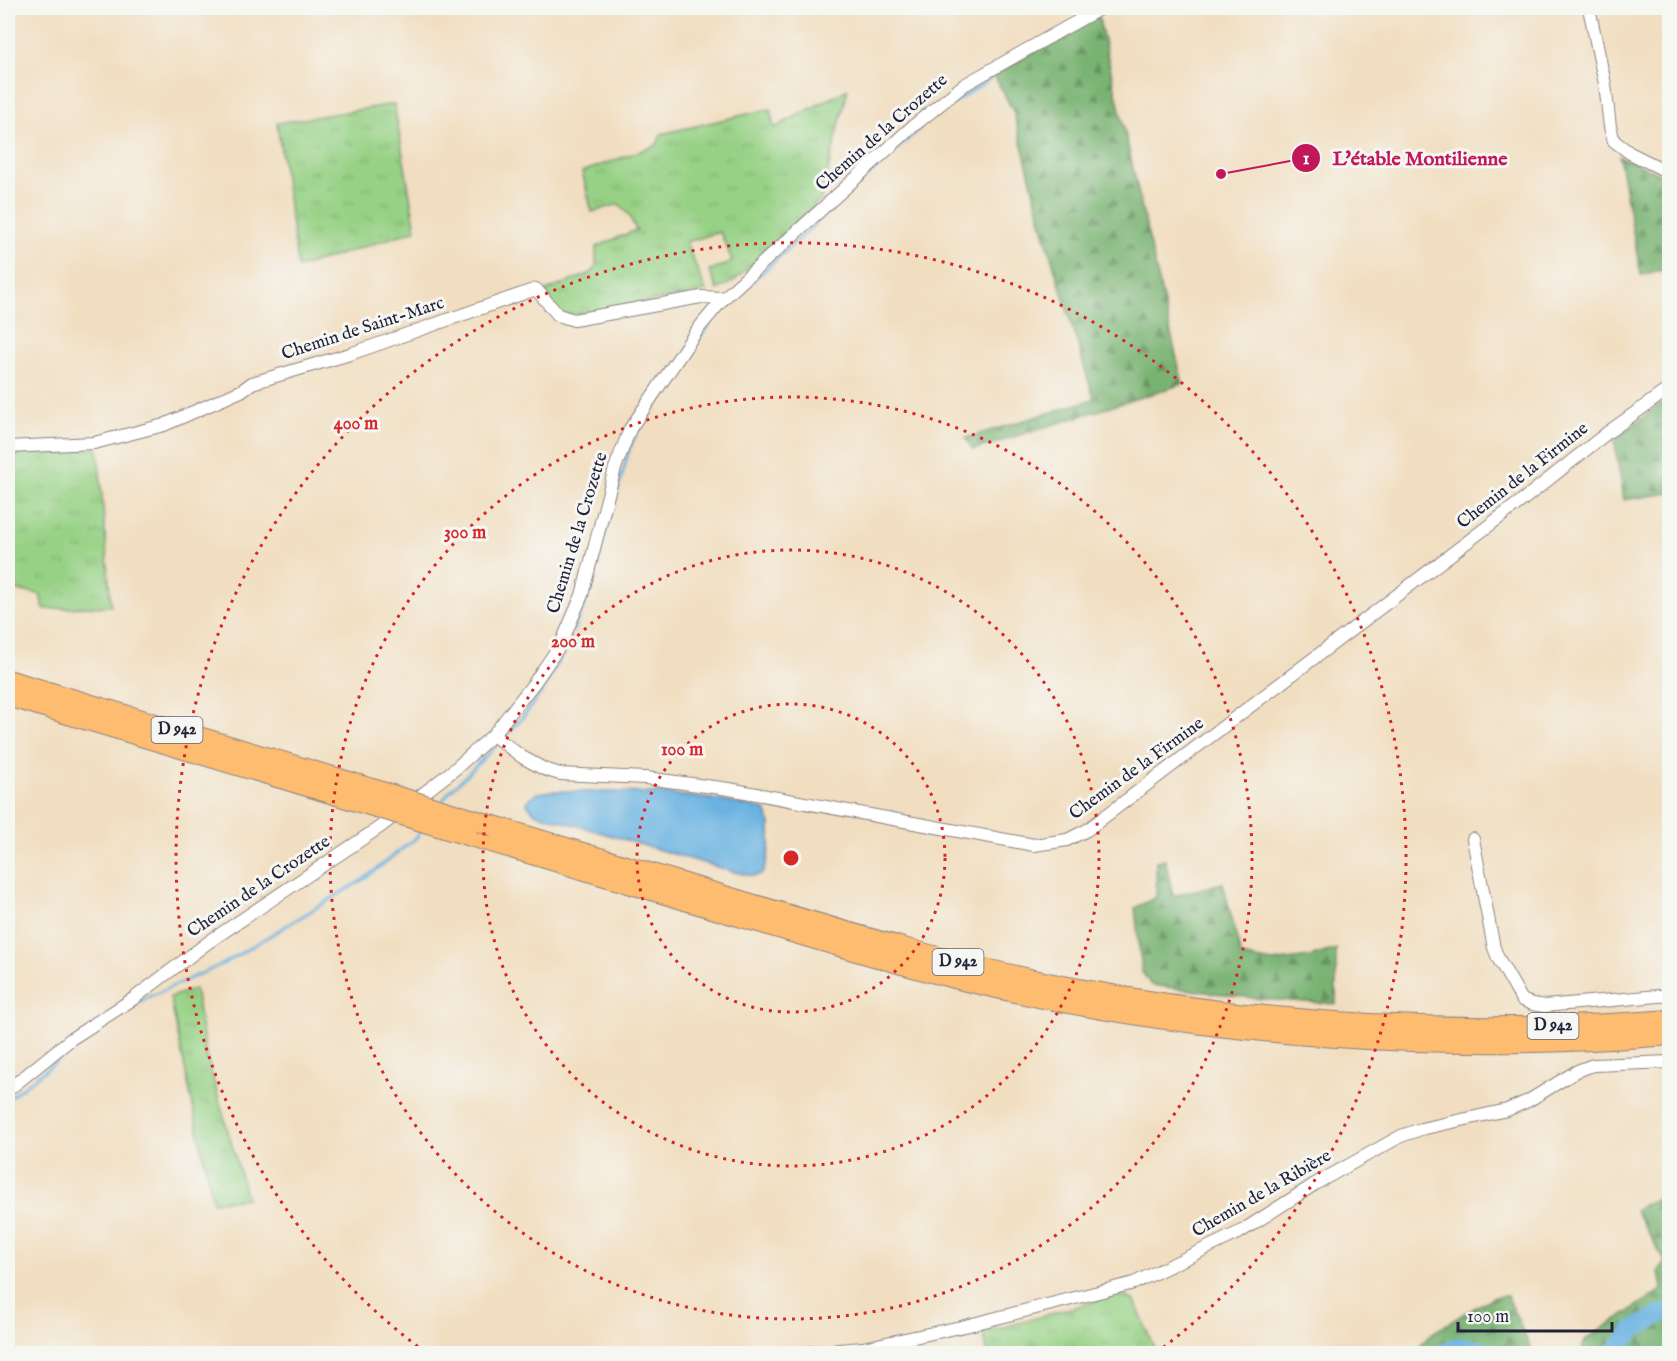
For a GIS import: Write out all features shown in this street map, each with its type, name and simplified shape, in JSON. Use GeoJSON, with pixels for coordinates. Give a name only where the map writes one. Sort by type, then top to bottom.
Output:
{"type":"FeatureCollection","features":[{"type":"Feature","properties":{"kind":"highway","name":"D 942"},"geometry":{"type":"LineString","coordinates":[[8,680],[341,788],[467,835],[840,946],[958,978],[1116,1010],[1311,1036],[1510,1043],[1670,1035]]}},
{"type":"Feature","properties":{"kind":"highway","name":"D 942"},"geometry":{"type":"LineString","coordinates":[[8,696],[341,788],[494,826],[844,932],[972,966],[1064,987],[1208,1009],[1313,1020],[1502,1028],[1612,1025],[1670,1020]]}},
{"type":"Feature","properties":{"kind":"street","name":"Chemin de la Crozette"},"geometry":{"type":"LineString","coordinates":[[8,1090],[71,1039],[133,999],[210,941],[380,827],[455,769],[493,735],[561,644],[582,595],[615,468],[630,429],[698,329],[724,298],[912,128],[964,85],[1101,8]]}},
{"type":"Feature","properties":{"kind":"street"},"geometry":{"type":"LineString","coordinates":[[1589,8],[1601,61],[1614,141],[1630,153],[1670,172]]}},
{"type":"Feature","properties":{"kind":"street","name":"Chemin de Saint-Marc"},"geometry":{"type":"LineString","coordinates":[[8,447],[94,443],[164,425],[241,391],[252,383],[350,354],[536,289],[558,315],[574,320],[701,297],[724,298]]}},
{"type":"Feature","properties":{"kind":"street","name":"Chemin de la Firmine"},"geometry":{"type":"LineString","coordinates":[[493,735],[522,757],[544,769],[560,774],[646,778],[719,788],[1034,845],[1067,840],[1087,830],[1154,782],[1607,433],[1670,388]]}},
{"type":"Feature","properties":{"kind":"street"},"geometry":{"type":"LineString","coordinates":[[1473,839],[1494,948],[1522,1000],[1544,1006],[1670,995]]}},
{"type":"Feature","properties":{"kind":"street","name":"Chemin de la Ribière"},"geometry":{"type":"LineString","coordinates":[[792,1353],[863,1348],[965,1326],[1134,1283],[1240,1232],[1315,1184],[1401,1136],[1507,1110],[1528,1101],[1577,1071],[1593,1065],[1670,1062]]}},
{"type":"Feature","properties":{"kind":"green space"},"geometry":{"type":"Polygon","coordinates":[[[1098,15],[1183,384],[973,450],[966,438],[1094,399],[1044,233],[1014,113],[994,75],[1098,15]]]}},
{"type":"Feature","properties":{"kind":"green space"},"geometry":{"type":"Polygon","coordinates":[[[848,89],[821,199],[734,281],[717,290],[709,270],[726,265],[732,260],[720,232],[686,242],[706,291],[588,313],[561,315],[554,309],[546,291],[591,273],[596,267],[596,247],[636,230],[629,215],[619,204],[592,212],[582,172],[657,145],[661,134],[770,109],[774,128],[848,89]]]}},
{"type":"Feature","properties":{"kind":"green space"},"geometry":{"type":"Polygon","coordinates":[[[394,104],[416,230],[298,268],[277,123],[394,104]]]}},
{"type":"Feature","properties":{"kind":"green space"},"geometry":{"type":"Polygon","coordinates":[[[1619,156],[1669,178],[1669,269],[1641,275],[1619,156]]]}},
{"type":"Feature","properties":{"kind":"green space"},"geometry":{"type":"Polygon","coordinates":[[[1669,397],[1669,493],[1624,500],[1614,440],[1669,397]]]}},
{"type":"Feature","properties":{"kind":"green space"},"geometry":{"type":"Polygon","coordinates":[[[98,449],[111,606],[44,609],[40,594],[15,590],[8,513],[8,453],[98,449]]]}},
{"type":"Feature","properties":{"kind":"green space"},"geometry":{"type":"Polygon","coordinates":[[[1165,859],[1173,896],[1223,883],[1241,956],[1272,962],[1310,957],[1336,949],[1336,1004],[1261,999],[1151,985],[1142,972],[1135,908],[1156,897],[1156,861],[1165,859]]]}},
{"type":"Feature","properties":{"kind":"green space"},"geometry":{"type":"Polygon","coordinates":[[[195,989],[206,1054],[247,1198],[213,1202],[170,997],[195,989]]]}},
{"type":"Feature","properties":{"kind":"green space"},"geometry":{"type":"Polygon","coordinates":[[[1669,1191],[1669,1353],[1581,1353],[1585,1340],[1662,1290],[1659,1272],[1665,1261],[1635,1210],[1669,1191]]]}},
{"type":"Feature","properties":{"kind":"green space"},"geometry":{"type":"Polygon","coordinates":[[[1120,1294],[1135,1301],[1156,1353],[988,1353],[983,1333],[1120,1294]]]}},
{"type":"Feature","properties":{"kind":"green space"},"geometry":{"type":"Polygon","coordinates":[[[1507,1296],[1533,1353],[1413,1353],[1431,1334],[1457,1318],[1493,1297],[1507,1296]]]}},
{"type":"Feature","properties":{"kind":"water"},"geometry":{"type":"Polygon","coordinates":[[[552,791],[660,793],[718,800],[765,810],[770,824],[770,833],[765,868],[762,874],[754,876],[734,872],[535,813],[527,804],[528,799],[537,793],[552,791]]]}},
{"type":"Feature","properties":{"kind":"waterway"},"geometry":{"type":"LineString","coordinates":[[933,117],[991,78]]}},
{"type":"Feature","properties":{"kind":"waterway"},"geometry":{"type":"LineString","coordinates":[[720,311],[921,127]]}},
{"type":"Feature","properties":{"kind":"waterway"},"geometry":{"type":"LineString","coordinates":[[688,354],[709,325]]}},
{"type":"Feature","properties":{"kind":"waterway"},"geometry":{"type":"LineString","coordinates":[[593,578],[629,450],[659,397]]}},
{"type":"Feature","properties":{"kind":"waterway"},"geometry":{"type":"LineString","coordinates":[[573,631],[587,599]]}},
{"type":"Feature","properties":{"kind":"waterway"},"geometry":{"type":"LineString","coordinates":[[503,739],[522,719],[538,696],[565,648]]}},
{"type":"Feature","properties":{"kind":"waterway"},"geometry":{"type":"LineString","coordinates":[[441,803],[448,793],[499,743]]}},
{"type":"Feature","properties":{"kind":"waterway"},"geometry":{"type":"LineString","coordinates":[[8,1099],[77,1045],[144,999],[223,964],[364,879],[416,838],[423,828]]}},
{"type":"Feature","properties":{"kind":"waterway"},"geometry":{"type":"LineString","coordinates":[[1613,1354],[1634,1329],[1670,1310]]}},
{"type":"Feature","properties":{"kind":"waterway"},"geometry":{"type":"LineString","coordinates":[[1441,1354],[1460,1346],[1491,1354]]}},
{"type":"Feature","properties":{"kind":"place","name":"L'étable Montilienne"},"geometry":{"type":"Point","coordinates":[1221,174]}}]}
